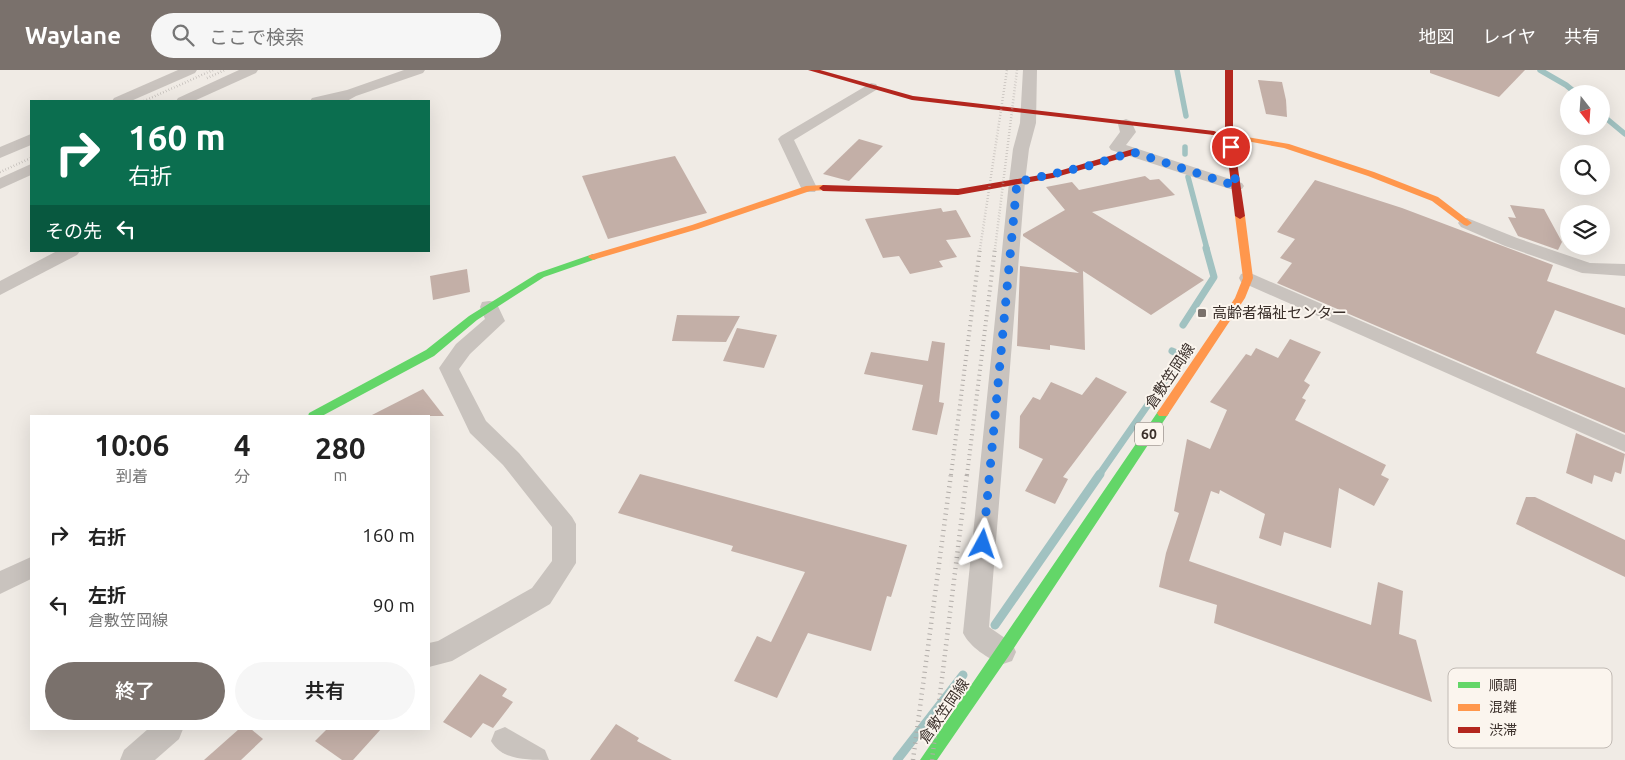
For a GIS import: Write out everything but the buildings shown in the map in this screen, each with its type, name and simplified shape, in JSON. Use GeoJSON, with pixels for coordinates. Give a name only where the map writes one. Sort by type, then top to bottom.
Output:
{"type":"FeatureCollection","features":[{"type":"Feature","properties":{"kind":"street"},"geometry":{"type":"LineString","coordinates":[[121,100],[190,70]]}},
{"type":"Feature","properties":{"kind":"street"},"geometry":{"type":"LineString","coordinates":[[185,100],[251,70]]}},
{"type":"Feature","properties":{"kind":"street"},"geometry":{"type":"LineString","coordinates":[[321,100],[351,93],[418,70]]}},
{"type":"Feature","properties":{"kind":"street"},"geometry":{"type":"LineString","coordinates":[[812,70],[920,99],[1229,135],[1286,146],[1371,174],[1434,198],[1467,224],[1511,242],[1588,268],[1625,270]]}},
{"type":"Feature","properties":{"kind":"street"},"geometry":{"type":"LineString","coordinates":[[1003,652],[976,633],[1017,182],[1021,149],[1029,113],[1030,70]]}},
{"type":"Feature","properties":{"kind":"street"},"geometry":{"type":"LineString","coordinates":[[1229,70],[1229,135],[1248,278],[1625,444]]}},
{"type":"Feature","properties":{"kind":"street"},"geometry":{"type":"LineString","coordinates":[[809,188],[786,139],[872,87]]}},
{"type":"Feature","properties":{"kind":"street"},"geometry":{"type":"LineString","coordinates":[[339,100],[351,93]]}},
{"type":"Feature","properties":{"kind":"street"},"geometry":{"type":"LineString","coordinates":[[1126,124],[1128,132],[1117,147],[1236,186]]}},
{"type":"Feature","properties":{"kind":"street"},"geometry":{"type":"LineString","coordinates":[[0,153],[30,140]]}},
{"type":"Feature","properties":{"kind":"street"},"geometry":{"type":"LineString","coordinates":[[315,415],[430,352],[473,318],[541,275],[590,258],[695,227],[809,188],[945,193],[975,190],[1088,166],[1133,152]]}},
{"type":"Feature","properties":{"kind":"street"},"geometry":{"type":"LineString","coordinates":[[0,184],[30,169]]}},
{"type":"Feature","properties":{"kind":"street"},"geometry":{"type":"LineString","coordinates":[[0,189],[30,181]]}},
{"type":"Feature","properties":{"kind":"street"},"geometry":{"type":"LineString","coordinates":[[0,289],[69,252]]}},
{"type":"Feature","properties":{"kind":"street","name":"倉敷笠岡線"},"geometry":{"type":"LineString","coordinates":[[928,760],[1003,652],[1240,298],[1248,278]]}},
{"type":"Feature","properties":{"kind":"street"},"geometry":{"type":"LineString","coordinates":[[430,655],[442,652],[541,596],[564,563],[564,524],[511,459],[478,427],[449,368],[463,349],[495,321],[489,308]]}},
{"type":"Feature","properties":{"kind":"street"},"geometry":{"type":"LineString","coordinates":[[0,583],[30,568]]}},
{"type":"Feature","properties":{"kind":"street"},"geometry":{"type":"LineString","coordinates":[[134,760],[168,730]]}},
{"type":"Feature","properties":{"kind":"street"},"geometry":{"type":"LineString","coordinates":[[505,741],[535,760]]}},
{"type":"Feature","properties":{"kind":"waterway"},"geometry":{"type":"LineString","coordinates":[[1177,70],[1186,116]]}},
{"type":"Feature","properties":{"kind":"waterway"},"geometry":{"type":"LineString","coordinates":[[1540,70],[1566,85]]}},
{"type":"Feature","properties":{"kind":"waterway"},"geometry":{"type":"LineString","coordinates":[[1610,122],[1625,134]]}},
{"type":"Feature","properties":{"kind":"waterway"},"geometry":{"type":"LineString","coordinates":[[1185,147],[1185,154]]}},
{"type":"Feature","properties":{"kind":"waterway"},"geometry":{"type":"LineString","coordinates":[[1188,177],[1207,249]]}},
{"type":"Feature","properties":{"kind":"waterway"},"geometry":{"type":"LineString","coordinates":[[1183,325],[1214,277],[1206,248]]}},
{"type":"Feature","properties":{"kind":"waterway"},"geometry":{"type":"LineString","coordinates":[[1172,351],[1182,356]]}},
{"type":"Feature","properties":{"kind":"waterway"},"geometry":{"type":"LineString","coordinates":[[1099,475],[1182,356]]}},
{"type":"Feature","properties":{"kind":"waterway"},"geometry":{"type":"LineString","coordinates":[[995,625],[1100,474]]}},
{"type":"Feature","properties":{"kind":"waterway"},"geometry":{"type":"LineString","coordinates":[[897,760],[963,675]]}},
{"type":"Feature","properties":{"kind":"railway"},"geometry":{"type":"LineString","coordinates":[[146,100],[213,70]]}},
{"type":"Feature","properties":{"kind":"railway"},"geometry":{"type":"LineString","coordinates":[[207,78],[225,70]]}},
{"type":"Feature","properties":{"kind":"railway"},"geometry":{"type":"LineString","coordinates":[[980,249],[1007,70]]}},
{"type":"Feature","properties":{"kind":"railway"},"geometry":{"type":"LineString","coordinates":[[995,249],[1017,70]]}},
{"type":"Feature","properties":{"kind":"railway"},"geometry":{"type":"LineString","coordinates":[[0,172],[30,158]]}},
{"type":"Feature","properties":{"kind":"railway"},"geometry":{"type":"LineString","coordinates":[[951,475],[980,248]]}},
{"type":"Feature","properties":{"kind":"railway"},"geometry":{"type":"LineString","coordinates":[[967,475],[995,248]]}},
{"type":"Feature","properties":{"kind":"railway"},"geometry":{"type":"LineString","coordinates":[[913,760],[951,474]]}},
{"type":"Feature","properties":{"kind":"railway"},"geometry":{"type":"LineString","coordinates":[[932,760],[967,474]]}},
{"type":"Feature","properties":{"kind":"traffic: fast"},"geometry":{"type":"LineString","coordinates":[[315,415],[430,353],[473,318],[541,275],[593,257]]}},
{"type":"Feature","properties":{"kind":"traffic: fast"},"geometry":{"type":"LineString","coordinates":[[928,760],[1003,652],[1163,413]]}},
{"type":"Feature","properties":{"kind":"traffic: slow"},"geometry":{"type":"LineString","coordinates":[[1214,133],[1286,146],[1371,174],[1435,199],[1467,223]]}},
{"type":"Feature","properties":{"kind":"traffic: slow"},"geometry":{"type":"LineString","coordinates":[[593,257],[695,227],[809,188],[823,188]]}},
{"type":"Feature","properties":{"kind":"traffic: slow"},"geometry":{"type":"LineString","coordinates":[[1163,413],[1240,298],[1248,278],[1240,216]]}},
{"type":"Feature","properties":{"kind":"traffic: jam"},"geometry":{"type":"LineString","coordinates":[[812,70],[912,98],[1214,133]]}},
{"type":"Feature","properties":{"kind":"traffic: jam"},"geometry":{"type":"LineString","coordinates":[[1229,70],[1229,135],[1240,216]]}},
{"type":"Feature","properties":{"kind":"traffic: jam"},"geometry":{"type":"LineString","coordinates":[[823,188],[958,192],[1053,175],[1133,152]]}},
{"type":"Feature","properties":{"kind":"place","name":"高齢者福祉センター"},"geometry":{"type":"Point","coordinates":[1202,313]}},
{"type":"Feature","properties":{"kind":"route"},"geometry":{"type":"LineString","coordinates":[[983,544],[1017,182],[1088,166],[1133,152],[1236,186],[1231,147]]}}]}
